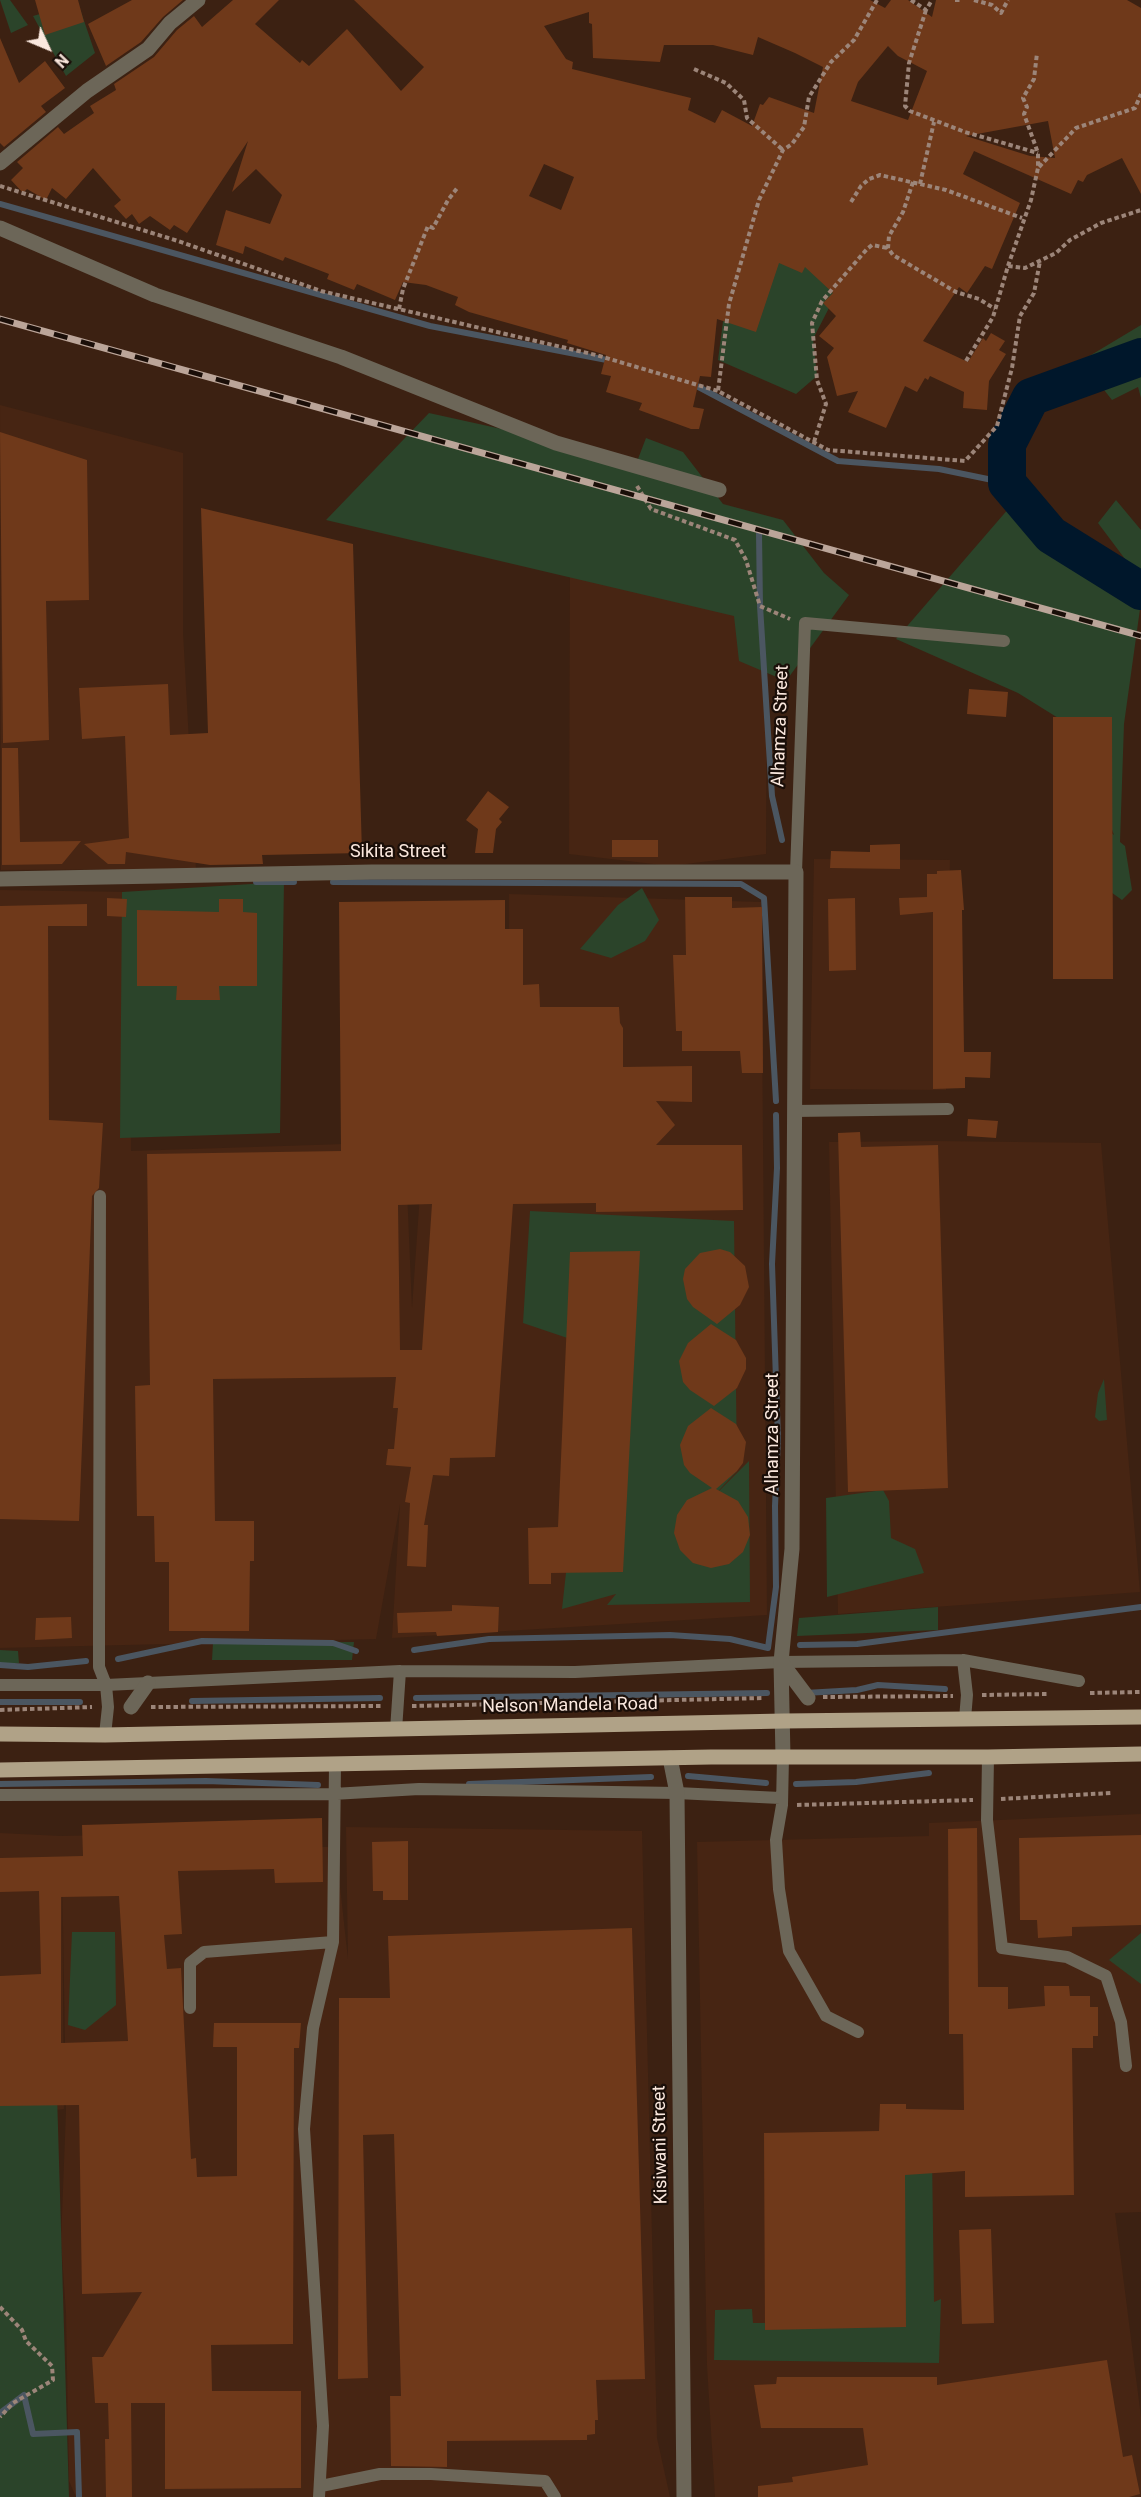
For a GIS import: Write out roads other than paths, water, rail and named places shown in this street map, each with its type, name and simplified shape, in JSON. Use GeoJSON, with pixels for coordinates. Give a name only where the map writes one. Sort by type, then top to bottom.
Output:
{"type":"FeatureCollection","features":[{"type":"Feature","properties":{"kind":"main road","name":"Nelson Mandela Road"},"geometry":{"type":"LineString","coordinates":[[0,1734],[105,1735],[784,1721],[1141,1717]]}},
{"type":"Feature","properties":{"kind":"main road"},"geometry":{"type":"LineString","coordinates":[[0,1770],[670,1758],[1141,1754]]}},
{"type":"Feature","properties":{"kind":"street"},"geometry":{"type":"LineString","coordinates":[[0,164],[87,91],[148,49],[170,23],[198,0]]}},
{"type":"Feature","properties":{"kind":"street"},"geometry":{"type":"LineString","coordinates":[[0,228],[155,295],[340,357],[556,443],[719,490]]}},
{"type":"Feature","properties":{"kind":"street","name":"Sikita Street"},"geometry":{"type":"LineString","coordinates":[[0,879],[372,872],[796,872]]}},
{"type":"Feature","properties":{"kind":"street","name":"Alhamza Street"},"geometry":{"type":"LineString","coordinates":[[783,1757],[782,1662],[792,1549],[796,872]]}},
{"type":"Feature","properties":{"kind":"street"},"geometry":{"type":"LineString","coordinates":[[782,1662],[808,1698]]}},
{"type":"Feature","properties":{"kind":"street"},"geometry":{"type":"LineString","coordinates":[[131,1707],[148,1683]]}},
{"type":"Feature","properties":{"kind":"street"},"geometry":{"type":"LineString","coordinates":[[670,1758],[677,1793]]}},
{"type":"Feature","properties":{"kind":"street","name":"Kisiwani Street"},"geometry":{"type":"LineString","coordinates":[[677,1793],[684,2497]]}},
{"type":"Feature","properties":{"kind":"lane","name":"Alhamza Street"},"geometry":{"type":"LineString","coordinates":[[796,872],[805,623],[1004,641]]}},
{"type":"Feature","properties":{"kind":"lane"},"geometry":{"type":"LineString","coordinates":[[794,1111],[948,1109]]}},
{"type":"Feature","properties":{"kind":"lane"},"geometry":{"type":"LineString","coordinates":[[100,1196],[99,1667],[106,1685],[108,1707],[105,1735]]}},
{"type":"Feature","properties":{"kind":"lane"},"geometry":{"type":"LineString","coordinates":[[963,1660],[967,1695],[965,1719]]}},
{"type":"Feature","properties":{"kind":"lane"},"geometry":{"type":"LineString","coordinates":[[0,1685],[106,1685],[400,1671],[575,1672],[782,1662],[963,1660],[1082,1687]]}},
{"type":"Feature","properties":{"kind":"lane"},"geometry":{"type":"LineString","coordinates":[[396,1730],[400,1671]]}},
{"type":"Feature","properties":{"kind":"lane"},"geometry":{"type":"LineString","coordinates":[[783,1757],[780,1798],[782,1805],[776,1840],[779,1889],[789,1951],[826,2016],[858,2032]]}},
{"type":"Feature","properties":{"kind":"lane"},"geometry":{"type":"LineString","coordinates":[[988,1757],[987,1820],[1002,1948],[1067,1957],[1106,1976],[1121,2022],[1126,2066]]}},
{"type":"Feature","properties":{"kind":"lane"},"geometry":{"type":"LineString","coordinates":[[335,1765],[333,1942],[313,2028],[304,2129],[323,2426],[320,2491],[380,2474],[431,2474],[545,2481],[555,2497]]}},
{"type":"Feature","properties":{"kind":"lane"},"geometry":{"type":"LineString","coordinates":[[0,1795],[333,1794],[419,1790],[677,1793],[780,1798]]}},
{"type":"Feature","properties":{"kind":"lane"},"geometry":{"type":"LineString","coordinates":[[190,2008],[190,1963],[204,1952],[333,1942]]}},
{"type":"Feature","properties":{"kind":"waterway"},"geometry":{"type":"LineString","coordinates":[[0,204],[430,326],[612,361]]}},
{"type":"Feature","properties":{"kind":"waterway"},"geometry":{"type":"LineString","coordinates":[[1141,357],[1031,397],[1007,444],[1007,483],[1051,535],[1141,591]]}},
{"type":"Feature","properties":{"kind":"waterway"},"geometry":{"type":"LineString","coordinates":[[691,383],[838,461],[939,469],[1007,483]]}},
{"type":"Feature","properties":{"kind":"waterway"},"geometry":{"type":"LineString","coordinates":[[759,533],[760,606],[772,796],[782,840]]}},
{"type":"Feature","properties":{"kind":"waterway"},"geometry":{"type":"LineString","coordinates":[[256,882],[294,882]]}},
{"type":"Feature","properties":{"kind":"waterway"},"geometry":{"type":"LineString","coordinates":[[333,882],[741,884],[764,898],[776,1101]]}},
{"type":"Feature","properties":{"kind":"waterway"},"geometry":{"type":"LineString","coordinates":[[414,1650],[489,1639],[670,1635],[730,1639],[768,1648],[776,1587],[775,1506],[778,1438],[772,1264],[777,1168],[776,1115]]}},
{"type":"Feature","properties":{"kind":"waterway"},"geometry":{"type":"LineString","coordinates":[[800,1645],[857,1644],[1141,1607]]}},
{"type":"Feature","properties":{"kind":"waterway"},"geometry":{"type":"LineString","coordinates":[[118,1659],[202,1641],[333,1643],[356,1651]]}},
{"type":"Feature","properties":{"kind":"waterway"},"geometry":{"type":"LineString","coordinates":[[0,1665],[28,1667],[86,1661]]}},
{"type":"Feature","properties":{"kind":"waterway"},"geometry":{"type":"LineString","coordinates":[[805,1693],[857,1690],[878,1685],[945,1689]]}},
{"type":"Feature","properties":{"kind":"waterway"},"geometry":{"type":"LineString","coordinates":[[416,1698],[767,1693]]}},
{"type":"Feature","properties":{"kind":"waterway"},"geometry":{"type":"LineString","coordinates":[[192,1701],[380,1698]]}},
{"type":"Feature","properties":{"kind":"waterway"},"geometry":{"type":"LineString","coordinates":[[0,1702],[80,1702]]}},
{"type":"Feature","properties":{"kind":"waterway"},"geometry":{"type":"LineString","coordinates":[[796,1784],[856,1782],[929,1773]]}},
{"type":"Feature","properties":{"kind":"waterway"},"geometry":{"type":"LineString","coordinates":[[688,1776],[766,1783]]}},
{"type":"Feature","properties":{"kind":"waterway"},"geometry":{"type":"LineString","coordinates":[[469,1784],[651,1777]]}},
{"type":"Feature","properties":{"kind":"waterway"},"geometry":{"type":"LineString","coordinates":[[0,1784],[206,1781],[318,1785]]}},
{"type":"Feature","properties":{"kind":"waterway"},"geometry":{"type":"LineString","coordinates":[[0,2413],[24,2395],[33,2434],[77,2432],[79,2497]]}},
{"type":"Feature","properties":{"kind":"railway"},"geometry":{"type":"LineString","coordinates":[[0,319],[1141,636]]}}]}
